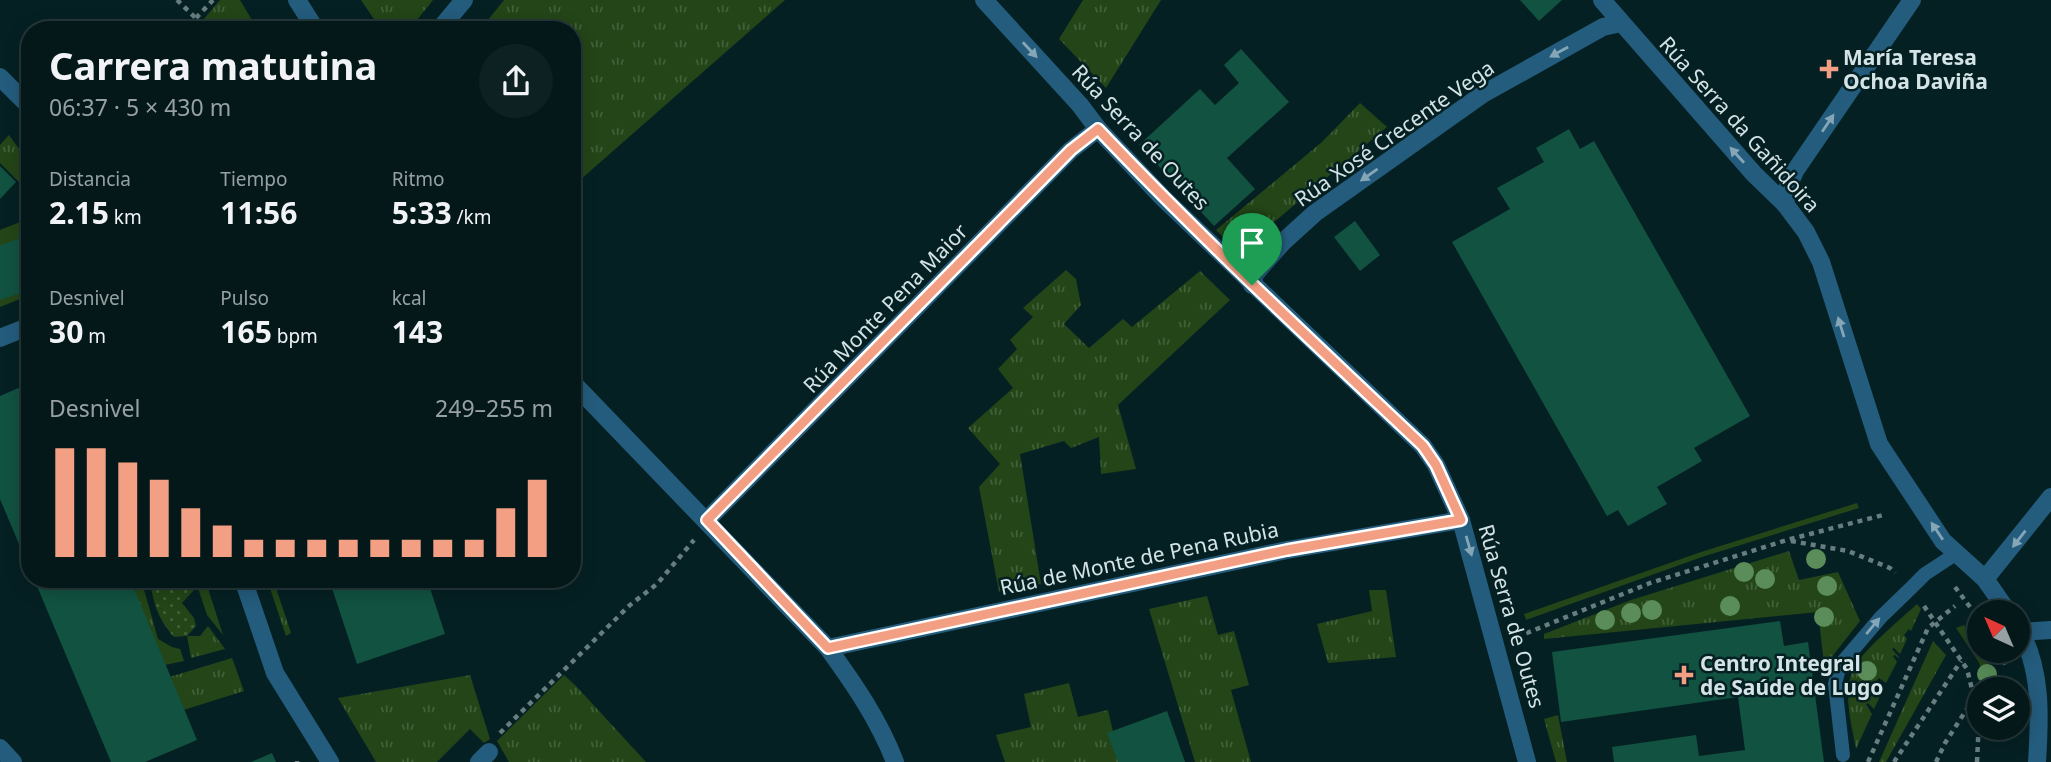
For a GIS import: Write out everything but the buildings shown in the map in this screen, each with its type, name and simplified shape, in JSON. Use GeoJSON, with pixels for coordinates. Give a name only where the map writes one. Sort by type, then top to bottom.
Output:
{"type":"FeatureCollection","features":[{"type":"Feature","properties":{"kind":"street"},"geometry":{"type":"LineString","coordinates":[[297,0],[310,21]]}},
{"type":"Feature","properties":{"kind":"street"},"geometry":{"type":"LineString","coordinates":[[446,21],[464,0]]}},
{"type":"Feature","properties":{"kind":"street","name":"Rúa Serra de Outes"},"geometry":{"type":"LineString","coordinates":[[984,0],[1163,198],[1423,446],[1436,465],[1461,520],[1527,762]]}},
{"type":"Feature","properties":{"kind":"street","name":"Rúa Serra da Gañidoira"},"geometry":{"type":"LineString","coordinates":[[1602,0],[1754,174],[1785,204],[1806,232],[1821,262],[1879,444],[1943,541],[1985,579],[2000,600]]}},
{"type":"Feature","properties":{"kind":"street"},"geometry":{"type":"LineString","coordinates":[[1785,204],[1787,189],[1795,171],[1912,0]]}},
{"type":"Feature","properties":{"kind":"street","name":"Rúa Xosé Crecente Vega"},"geometry":{"type":"LineString","coordinates":[[1252,285],[1259,269],[1283,242],[1315,213],[1483,94],[1603,27],[1621,23]]}},
{"type":"Feature","properties":{"kind":"street"},"geometry":{"type":"LineString","coordinates":[[0,77],[21,98]]}},
{"type":"Feature","properties":{"kind":"street","name":"Rúa Monte Pena Maior"},"geometry":{"type":"LineString","coordinates":[[707,520],[1071,150],[1098,129]]}},
{"type":"Feature","properties":{"kind":"street"},"geometry":{"type":"LineString","coordinates":[[0,338],[21,330]]}},
{"type":"Feature","properties":{"kind":"street"},"geometry":{"type":"LineString","coordinates":[[581,391],[828,648],[859,692],[895,762]]}},
{"type":"Feature","properties":{"kind":"street"},"geometry":{"type":"LineString","coordinates":[[1985,579],[2051,497]]}},
{"type":"Feature","properties":{"kind":"street","name":"Rúa de Monte de Pena Rubia"},"geometry":{"type":"LineString","coordinates":[[828,648],[1287,550],[1461,520]]}},
{"type":"Feature","properties":{"kind":"street"},"geometry":{"type":"LineString","coordinates":[[246,588],[275,673],[330,762]]}},
{"type":"Feature","properties":{"kind":"street"},"geometry":{"type":"LineString","coordinates":[[2030,630],[2051,630]]}},
{"type":"Feature","properties":{"kind":"street"},"geometry":{"type":"LineString","coordinates":[[2030,658],[2035,671],[2040,717],[2037,762]]}},
{"type":"Feature","properties":{"kind":"street"},"geometry":{"type":"LineString","coordinates":[[0,748],[13,762]]}},
{"type":"Feature","properties":{"kind":"lane"},"geometry":{"type":"LineString","coordinates":[[1843,755],[1835,684],[1840,665],[1881,617],[1925,574],[1957,553]]}},
{"type":"Feature","properties":{"kind":"path"},"geometry":{"type":"LineString","coordinates":[[177,0],[199,21]]}},
{"type":"Feature","properties":{"kind":"path"},"geometry":{"type":"LineString","coordinates":[[196,18],[213,0]]}},
{"type":"Feature","properties":{"kind":"path"},"geometry":{"type":"LineString","coordinates":[[1517,637],[1650,583],[1787,540],[1883,514]]}},
{"type":"Feature","properties":{"kind":"path"},"geometry":{"type":"LineString","coordinates":[[484,757],[494,739],[564,668],[630,605],[657,584],[707,520]]}},
{"type":"Feature","properties":{"kind":"path"},"geometry":{"type":"LineString","coordinates":[[1868,762],[1928,628],[1955,606]]}},
{"type":"Feature","properties":{"kind":"path"},"geometry":{"type":"LineString","coordinates":[[1894,762],[1961,660]]}},
{"type":"Feature","properties":{"kind":"path"},"geometry":{"type":"LineString","coordinates":[[1936,762],[1967,709]]}},
{"type":"Feature","properties":{"kind":"path"},"geometry":{"type":"LineString","coordinates":[[1977,762],[1978,740]]}},
{"type":"Feature","properties":{"kind":"green space"},"geometry":{"type":"Polygon","coordinates":[[[220,0],[240,0],[253,21],[204,21],[220,0]]]}},
{"type":"Feature","properties":{"kind":"green space"},"geometry":{"type":"Polygon","coordinates":[[[361,0],[433,0],[416,21],[375,21],[361,0]]]}},
{"type":"Feature","properties":{"kind":"green space"},"geometry":{"type":"Polygon","coordinates":[[[504,0],[785,0],[581,179],[581,21],[487,21],[504,0]]]}},
{"type":"Feature","properties":{"kind":"green space"},"geometry":{"type":"Polygon","coordinates":[[[1083,0],[1161,0],[1106,88],[1059,39],[1083,0]]]}},
{"type":"Feature","properties":{"kind":"green space"},"geometry":{"type":"Polygon","coordinates":[[[1360,103],[1387,127],[1242,249],[1231,245],[1216,230],[1322,142],[1360,103]]]}},
{"type":"Feature","properties":{"kind":"green space"},"geometry":{"type":"Polygon","coordinates":[[[9,135],[21,152],[21,184],[0,163],[0,145],[9,135]]]}},
{"type":"Feature","properties":{"kind":"green space"},"geometry":{"type":"Polygon","coordinates":[[[21,222],[21,299],[0,307],[0,230],[21,222]]]}},
{"type":"Feature","properties":{"kind":"green space"},"geometry":{"type":"Polygon","coordinates":[[[1066,270],[1076,279],[1081,305],[1064,324],[1089,348],[1123,319],[1132,327],[1200,271],[1230,300],[1118,405],[1136,469],[1101,474],[1099,437],[1071,448],[1064,441],[1020,454],[1041,584],[999,592],[979,487],[1000,464],[968,428],[1013,388],[998,369],[1017,349],[1010,340],[1033,317],[1023,308],[1066,270]]]}},
{"type":"Feature","properties":{"kind":"green space"},"geometry":{"type":"Polygon","coordinates":[[[1857,503],[1859,508],[1702,557],[1526,620],[1524,614],[1701,552],[1857,503]]]}},
{"type":"Feature","properties":{"kind":"green space"},"geometry":{"type":"Polygon","coordinates":[[[1789,551],[1799,580],[1838,572],[1860,621],[1834,654],[1825,672],[1818,612],[1544,639],[1544,634],[1631,600],[1789,551]]]}},
{"type":"Feature","properties":{"kind":"green space"},"geometry":{"type":"Polygon","coordinates":[[[134,588],[144,588],[158,639],[180,649],[184,661],[160,666],[134,588]]]}},
{"type":"Feature","properties":{"kind":"green space"},"geometry":{"type":"Polygon","coordinates":[[[152,588],[193,588],[182,603],[194,618],[196,626],[187,636],[174,637],[160,617],[152,588]]]}},
{"type":"Feature","properties":{"kind":"green space"},"geometry":{"type":"Polygon","coordinates":[[[198,588],[208,588],[223,635],[207,615],[198,588]]]}},
{"type":"Feature","properties":{"kind":"green space"},"geometry":{"type":"Polygon","coordinates":[[[270,588],[276,588],[291,633],[286,636],[270,588]]]}},
{"type":"Feature","properties":{"kind":"green space"},"geometry":{"type":"Polygon","coordinates":[[[1369,590],[1386,590],[1396,657],[1328,663],[1317,624],[1372,611],[1369,590]]]}},
{"type":"Feature","properties":{"kind":"green space"},"geometry":{"type":"Polygon","coordinates":[[[1207,596],[1218,635],[1234,631],[1249,685],[1231,690],[1251,762],[1195,762],[1149,609],[1207,596]]]}},
{"type":"Feature","properties":{"kind":"green space"},"geometry":{"type":"Polygon","coordinates":[[[1917,604],[1921,609],[1911,631],[1909,629],[1904,635],[1907,639],[1900,654],[1892,649],[1899,657],[1893,656],[1897,662],[1886,683],[1879,678],[1877,680],[1883,690],[1874,709],[1866,704],[1872,714],[1856,749],[1848,701],[1852,672],[1871,646],[1917,604]]]}},
{"type":"Feature","properties":{"kind":"green space"},"geometry":{"type":"Polygon","coordinates":[[[1964,625],[1967,629],[1967,644],[1956,628],[1964,625]]]}},
{"type":"Feature","properties":{"kind":"green space"},"geometry":{"type":"Polygon","coordinates":[[[208,626],[225,649],[191,658],[187,636],[200,636],[208,626]]]}},
{"type":"Feature","properties":{"kind":"green space"},"geometry":{"type":"Polygon","coordinates":[[[1933,641],[1946,655],[1886,762],[1879,762],[1933,641]]]}},
{"type":"Feature","properties":{"kind":"green space"},"geometry":{"type":"Polygon","coordinates":[[[232,658],[244,691],[174,713],[163,679],[232,658]]]}},
{"type":"Feature","properties":{"kind":"green space"},"geometry":{"type":"Polygon","coordinates":[[[1979,663],[1988,663],[1994,677],[1985,677],[1979,663]]]}},
{"type":"Feature","properties":{"kind":"green space"},"geometry":{"type":"Polygon","coordinates":[[[470,675],[490,739],[484,743],[470,729],[437,762],[376,762],[338,698],[470,675]]]}},
{"type":"Feature","properties":{"kind":"green space"},"geometry":{"type":"Polygon","coordinates":[[[564,675],[646,762],[509,762],[497,741],[564,675]]]}},
{"type":"Feature","properties":{"kind":"green space"},"geometry":{"type":"Polygon","coordinates":[[[1069,683],[1078,717],[1108,710],[1120,762],[1005,762],[996,735],[1031,727],[1024,694],[1069,683]]]}},
{"type":"Feature","properties":{"kind":"green space"},"geometry":{"type":"Polygon","coordinates":[[[1558,715],[1567,762],[1556,762],[1544,719],[1558,715]]]}},
{"type":"Feature","properties":{"kind":"place","name":"María Teresa Ochoa Daviña"},"geometry":{"type":"Point","coordinates":[1829,69]}},
{"type":"Feature","properties":{"kind":"place","name":"Centro Integral de Saúde de Lugo"},"geometry":{"type":"Point","coordinates":[1684,675]}},
{"type":"Feature","properties":{"kind":"route"},"geometry":{"type":"LineString","coordinates":[[1098,129],[1163,198],[1252,285],[1423,446],[1436,465],[1461,520],[1287,550],[828,648],[707,520],[1071,150],[1098,129]]}}]}
